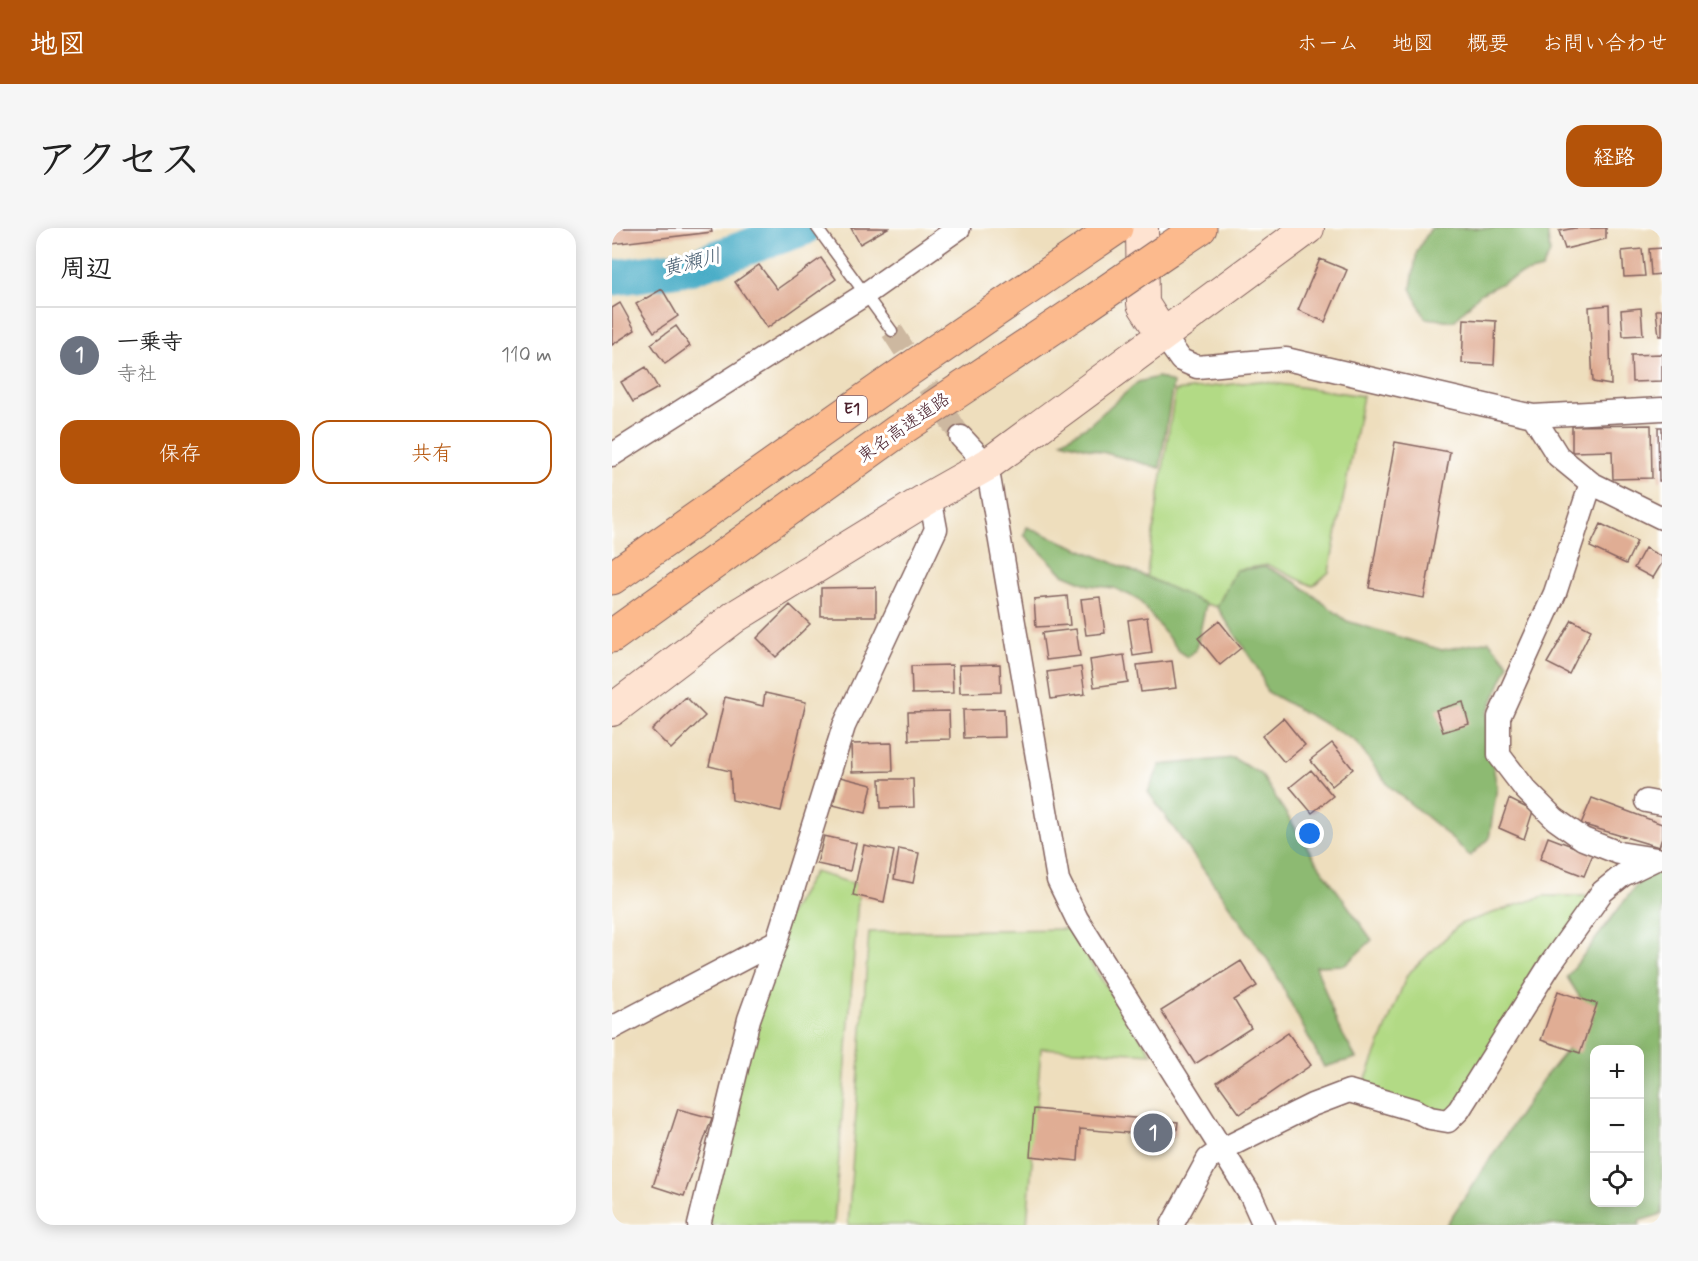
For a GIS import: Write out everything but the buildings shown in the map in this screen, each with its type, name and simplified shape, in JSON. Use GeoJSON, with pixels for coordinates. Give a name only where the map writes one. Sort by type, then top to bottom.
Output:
{"type":"FeatureCollection","features":[{"type":"Feature","properties":{"kind":"highway","name":"東名高速道路"},"geometry":{"type":"LineString","coordinates":[[612,636],[898,431],[1200,228]]}},
{"type":"Feature","properties":{"kind":"highway","name":"E1"},"geometry":{"type":"LineString","coordinates":[[612,578],[758,474],[1105,235]]}},
{"type":"Feature","properties":{"kind":"street"},"geometry":{"type":"LineString","coordinates":[[612,455],[864,294],[959,228]]}},
{"type":"Feature","properties":{"kind":"street"},"geometry":{"type":"LineString","coordinates":[[1142,228],[1143,304],[1181,360],[1197,367],[1286,359],[1533,416],[1662,410]]}},
{"type":"Feature","properties":{"kind":"street"},"geometry":{"type":"LineString","coordinates":[[612,710],[736,616],[930,497],[987,465],[1308,228]]}},
{"type":"Feature","properties":{"kind":"street"},"geometry":{"type":"LineString","coordinates":[[1533,416],[1558,456],[1591,483],[1662,518]]}},
{"type":"Feature","properties":{"kind":"street"},"geometry":{"type":"LineString","coordinates":[[961,437],[987,465],[1058,880],[1077,919],[1251,1196],[1264,1225]]}},
{"type":"Feature","properties":{"kind":"street"},"geometry":{"type":"LineString","coordinates":[[1591,483],[1555,593],[1499,717],[1499,755],[1525,789],[1555,819],[1583,839],[1619,854],[1659,859]]}},
{"type":"Feature","properties":{"kind":"street"},"geometry":{"type":"LineString","coordinates":[[699,1225],[749,1019],[777,941],[844,726],[936,529],[930,497]]}},
{"type":"Feature","properties":{"kind":"street"},"geometry":{"type":"LineString","coordinates":[[1172,1225],[1208,1159],[1221,1150],[1311,1105],[1349,1091],[1414,1110],[1430,1118],[1448,1121],[1459,1110],[1550,965],[1602,892],[1623,875],[1659,859]]}},
{"type":"Feature","properties":{"kind":"street"},"geometry":{"type":"LineString","coordinates":[[612,1028],[777,941]]}},
{"type":"Feature","properties":{"kind":"lane"},"geometry":{"type":"LineString","coordinates":[[817,228],[892,331]]}},
{"type":"Feature","properties":{"kind":"green space"},"geometry":{"type":"Polygon","coordinates":[[[1431,228],[1547,228],[1550,253],[1542,269],[1518,275],[1480,294],[1454,321],[1425,318],[1411,288],[1417,251],[1431,228]]]}},
{"type":"Feature","properties":{"kind":"green space"},"geometry":{"type":"Polygon","coordinates":[[[1158,377],[1173,383],[1160,468],[1062,441],[1089,425],[1138,382],[1158,377]]]}},
{"type":"Feature","properties":{"kind":"green space"},"geometry":{"type":"Polygon","coordinates":[[[1259,381],[1363,396],[1329,572],[1313,586],[1268,565],[1236,570],[1217,607],[1192,600],[1146,579],[1175,391],[1259,381]]]}},
{"type":"Feature","properties":{"kind":"green space"},"geometry":{"type":"Polygon","coordinates":[[[1027,527],[1206,604],[1196,650],[1187,657],[1179,651],[1138,599],[1114,588],[1089,585],[1063,574],[1024,535],[1027,527]]]}},
{"type":"Feature","properties":{"kind":"green space"},"geometry":{"type":"Polygon","coordinates":[[[1266,567],[1297,583],[1347,621],[1442,650],[1489,641],[1509,664],[1487,714],[1490,751],[1497,787],[1489,839],[1470,856],[1389,786],[1355,741],[1266,691],[1260,672],[1217,607],[1236,570],[1266,567]]]}},
{"type":"Feature","properties":{"kind":"green space"},"geometry":{"type":"Polygon","coordinates":[[[1233,758],[1261,774],[1316,861],[1372,940],[1345,965],[1316,966],[1338,1026],[1356,1058],[1324,1067],[1270,963],[1148,792],[1160,765],[1233,758]]]}},
{"type":"Feature","properties":{"kind":"green space"},"geometry":{"type":"Polygon","coordinates":[[[1656,859],[1662,860],[1662,1214],[1639,1221],[1640,1225],[1446,1225],[1543,1079],[1593,1018],[1567,977],[1656,859]]]}},
{"type":"Feature","properties":{"kind":"green space"},"geometry":{"type":"Polygon","coordinates":[[[814,872],[859,885],[834,1225],[706,1225],[771,944],[814,872]]]}},
{"type":"Feature","properties":{"kind":"green space"},"geometry":{"type":"Polygon","coordinates":[[[1544,896],[1592,896],[1448,1121],[1362,1089],[1407,975],[1460,924],[1544,896]]]}},
{"type":"Feature","properties":{"kind":"green space"},"geometry":{"type":"Polygon","coordinates":[[[1068,929],[1152,1054],[1041,1048],[1027,1225],[848,1225],[869,932],[1068,929]]]}},
{"type":"Feature","properties":{"kind":"waterway","name":"黄瀬川"},"geometry":{"type":"LineString","coordinates":[[612,278],[691,267],[803,228]]}},
{"type":"Feature","properties":{"kind":"tunnel"},"geometry":{"type":"LineString","coordinates":[[892,331],[961,437]]}},
{"type":"Feature","properties":{"kind":"place","name":"一乗寺"},"geometry":{"type":"Point","coordinates":[1153,1133]}}]}
